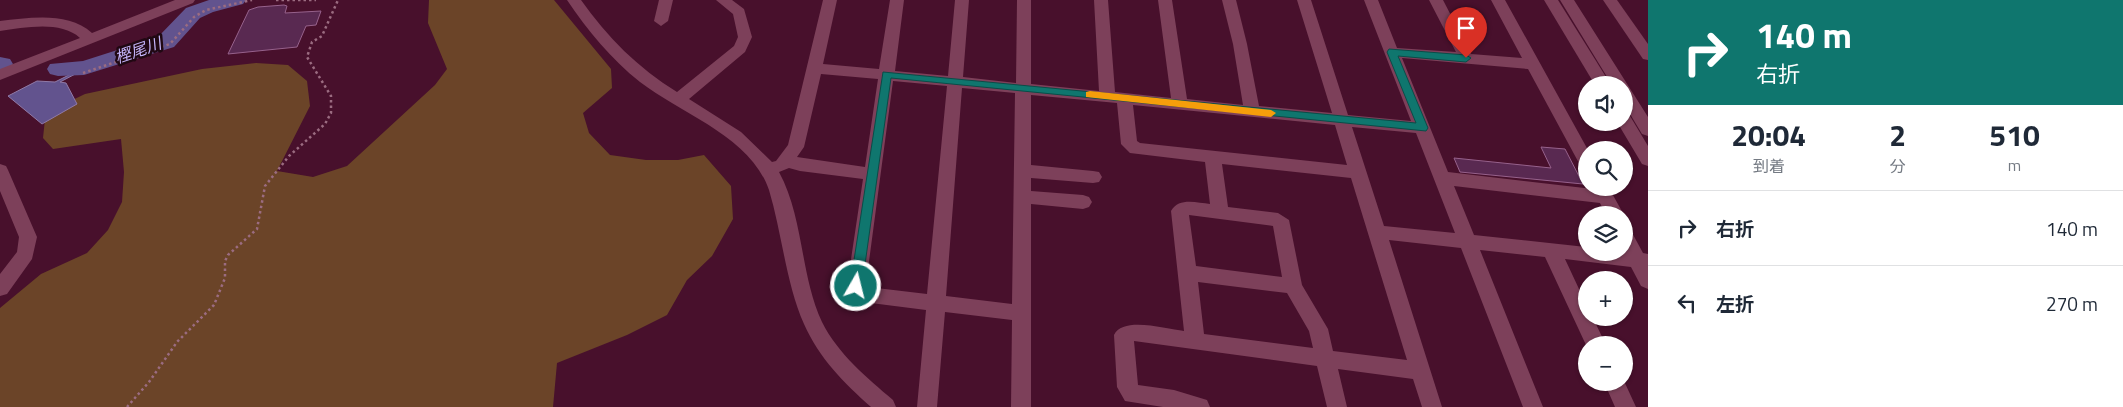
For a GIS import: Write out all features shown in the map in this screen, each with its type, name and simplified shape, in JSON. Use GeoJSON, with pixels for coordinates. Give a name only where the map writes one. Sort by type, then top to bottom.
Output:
{"type":"FeatureCollection","features":[{"type":"Feature","properties":{"kind":"street"},"geometry":{"type":"LineString","coordinates":[[0,75],[188,0]]}},
{"type":"Feature","properties":{"kind":"street"},"geometry":{"type":"LineString","coordinates":[[574,0],[600,36],[622,60],[661,89],[678,98],[746,145],[769,169],[791,239],[807,309],[820,337],[847,372],[886,407]]}},
{"type":"Feature","properties":{"kind":"street"},"geometry":{"type":"LineString","coordinates":[[661,21],[666,0]]}},
{"type":"Feature","properties":{"kind":"street"},"geometry":{"type":"LineString","coordinates":[[678,98],[740,49],[745,37],[743,24],[738,12],[723,0]]}},
{"type":"Feature","properties":{"kind":"street"},"geometry":{"type":"LineString","coordinates":[[769,169],[782,165],[796,147],[830,0]]}},
{"type":"Feature","properties":{"kind":"street"},"geometry":{"type":"LineString","coordinates":[[897,0],[856,286],[863,294],[1021,313]]}},
{"type":"Feature","properties":{"kind":"street"},"geometry":{"type":"LineString","coordinates":[[927,407],[962,0]]}},
{"type":"Feature","properties":{"kind":"street"},"geometry":{"type":"LineString","coordinates":[[1021,407],[1024,0]]}},
{"type":"Feature","properties":{"kind":"street"},"geometry":{"type":"LineString","coordinates":[[1101,0],[1107,96]]}},
{"type":"Feature","properties":{"kind":"street"},"geometry":{"type":"LineString","coordinates":[[1165,0],[1180,104]]}},
{"type":"Feature","properties":{"kind":"street"},"geometry":{"type":"LineString","coordinates":[[1229,0],[1240,44],[1252,112]]}},
{"type":"Feature","properties":{"kind":"street"},"geometry":{"type":"LineString","coordinates":[[1304,0],[1432,407]]}},
{"type":"Feature","properties":{"kind":"street"},"geometry":{"type":"LineString","coordinates":[[1372,0],[1466,242],[1533,407]]}},
{"type":"Feature","properties":{"kind":"street"},"geometry":{"type":"LineString","coordinates":[[1436,0],[1466,58]]}},
{"type":"Feature","properties":{"kind":"street"},"geometry":{"type":"LineString","coordinates":[[1498,0],[1578,147]]}},
{"type":"Feature","properties":{"kind":"street"},"geometry":{"type":"LineString","coordinates":[[1551,0],[1597,76]]}},
{"type":"Feature","properties":{"kind":"street"},"geometry":{"type":"LineString","coordinates":[[1567,0],[1614,76]]}},
{"type":"Feature","properties":{"kind":"street"},"geometry":{"type":"LineString","coordinates":[[1610,0],[1648,55]]}},
{"type":"Feature","properties":{"kind":"street"},"geometry":{"type":"LineString","coordinates":[[0,26],[70,26],[84,31],[90,39]]}},
{"type":"Feature","properties":{"kind":"street"},"geometry":{"type":"LineString","coordinates":[[1392,52],[1532,64]]}},
{"type":"Feature","properties":{"kind":"street"},"geometry":{"type":"LineString","coordinates":[[814,68],[1423,128]]}},
{"type":"Feature","properties":{"kind":"street"},"geometry":{"type":"LineString","coordinates":[[1124,98],[1129,144],[1132,146],[1213,157],[1358,172]]}},
{"type":"Feature","properties":{"kind":"street"},"geometry":{"type":"LineString","coordinates":[[1633,106],[1648,130]]}},
{"type":"Feature","properties":{"kind":"street"},"geometry":{"type":"LineString","coordinates":[[1631,131],[1648,160]]}},
{"type":"Feature","properties":{"kind":"street"},"geometry":{"type":"LineString","coordinates":[[1213,157],[1220,213]]}},
{"type":"Feature","properties":{"kind":"street"},"geometry":{"type":"LineString","coordinates":[[787,160],[800,165],[872,174]]}},
{"type":"Feature","properties":{"kind":"street"},"geometry":{"type":"LineString","coordinates":[[0,170],[28,237],[26,254],[0,288]]}},
{"type":"Feature","properties":{"kind":"street"},"geometry":{"type":"LineString","coordinates":[[1024,171],[1093,177]]}},
{"type":"Feature","properties":{"kind":"street"},"geometry":{"type":"LineString","coordinates":[[1442,178],[1578,190]]}},
{"type":"Feature","properties":{"kind":"street"},"geometry":{"type":"LineString","coordinates":[[1024,197],[1083,202]]}},
{"type":"Feature","properties":{"kind":"street"},"geometry":{"type":"LineString","coordinates":[[1195,340],[1180,211],[1185,208],[1278,220],[1283,226],[1293,286],[1315,320],[1337,407]]}},
{"type":"Feature","properties":{"kind":"street"},"geometry":{"type":"LineString","coordinates":[[1377,232],[1642,260]]}},
{"type":"Feature","properties":{"kind":"street"},"geometry":{"type":"LineString","coordinates":[[1633,247],[1642,260],[1648,281]]}},
{"type":"Feature","properties":{"kind":"street"},"geometry":{"type":"LineString","coordinates":[[1551,250],[1592,336]]}},
{"type":"Feature","properties":{"kind":"street"},"geometry":{"type":"LineString","coordinates":[[1188,273],[1293,286]]}},
{"type":"Feature","properties":{"kind":"street"},"geometry":{"type":"LineString","coordinates":[[1200,407],[1174,399],[1132,394],[1127,386],[1124,335],[1128,332],[1195,340],[1420,371]]}},
{"type":"Feature","properties":{"kind":"street"},"geometry":{"type":"LineString","coordinates":[[1618,391],[1626,407]]}},
{"type":"Feature","properties":{"kind":"path"},"geometry":{"type":"LineString","coordinates":[[83,73],[170,44],[181,36],[194,17],[202,13],[252,0]]}},
{"type":"Feature","properties":{"kind":"path"},"geometry":{"type":"LineString","coordinates":[[276,0],[299,2],[316,0]]}},
{"type":"Feature","properties":{"kind":"path"},"geometry":{"type":"LineString","coordinates":[[127,407],[149,382],[177,342],[214,305],[225,278],[225,261],[228,255],[257,229],[262,195],[270,178],[288,156],[328,119],[332,106],[331,96],[307,57],[312,42],[322,36],[338,0]]}},
{"type":"Feature","properties":{"kind":"shaded area"},"geometry":{"type":"Polygon","coordinates":[[[429,0],[554,0],[611,69],[612,88],[583,113],[589,133],[610,155],[646,160],[678,160],[704,155],[731,186],[733,219],[712,256],[687,280],[667,315],[627,335],[557,363],[553,407],[0,407],[0,308],[41,274],[87,253],[108,230],[122,202],[124,172],[121,139],[53,149],[43,138],[45,119],[58,107],[85,94],[202,69],[256,63],[288,65],[307,81],[310,106],[277,171],[313,177],[347,166],[435,85],[447,69],[428,23],[429,0]]]}},
{"type":"Feature","properties":{"kind":"shaded area"},"geometry":{"type":"Polygon","coordinates":[[[79,70],[81,71],[60,82],[66,83],[77,104],[42,124],[8,96],[37,81],[55,82],[79,70]]]}},
{"type":"Feature","properties":{"kind":"building"},"geometry":{"type":"Polygon","coordinates":[[[287,6],[285,13],[321,11],[316,25],[306,26],[297,47],[228,54],[249,10],[258,7],[287,6]]]}},
{"type":"Feature","properties":{"kind":"building"},"geometry":{"type":"Polygon","coordinates":[[[1541,147],[1565,149],[1578,174],[1578,184],[1460,172],[1454,158],[1551,168],[1541,147]]]}},
{"type":"Feature","properties":{"kind":"waterway","name":"樫尾川"},"geometry":{"type":"LineString","coordinates":[[58,69],[84,68],[166,42],[193,13],[206,7],[236,0]]}},
{"type":"Feature","properties":{"kind":"slow traffic"},"geometry":{"type":"LineString","coordinates":[[1090,95],[1271,113]]}},
{"type":"Feature","properties":{"kind":"route"},"geometry":{"type":"LineString","coordinates":[[856,286],[886,75],[1423,128],[1392,52],[1466,58]]}}]}
